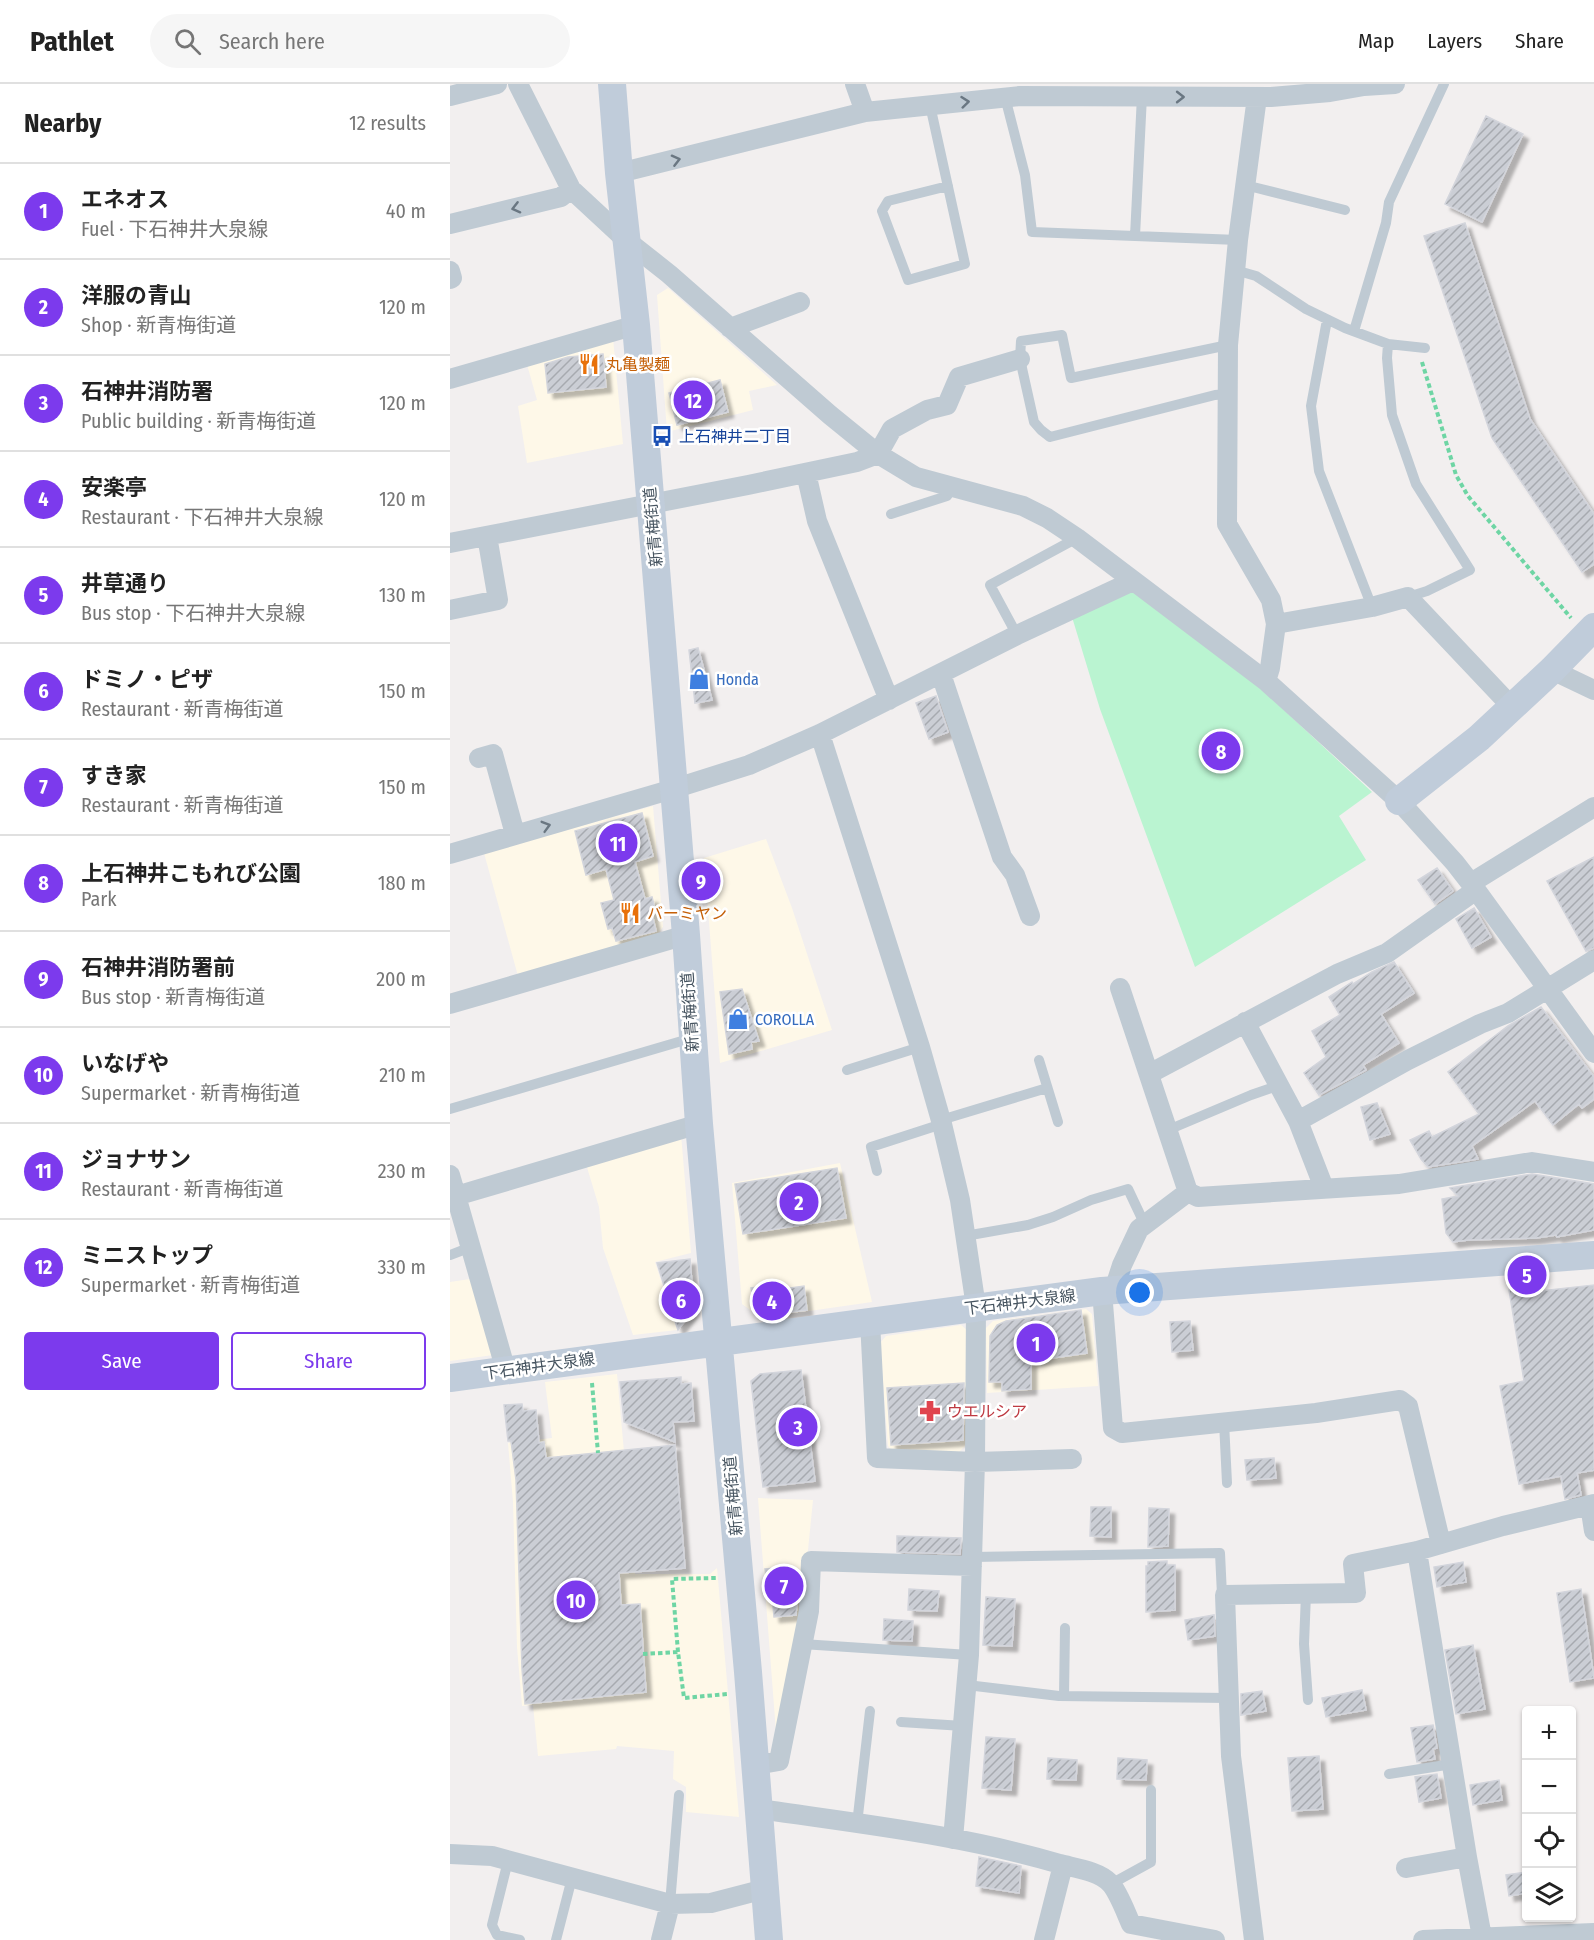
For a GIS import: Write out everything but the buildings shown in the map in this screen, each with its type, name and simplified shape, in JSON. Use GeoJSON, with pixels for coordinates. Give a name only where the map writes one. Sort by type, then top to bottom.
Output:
{"type":"FeatureCollection","features":[{"type":"Feature","properties":{"kind":"main road","name":"新青梅街道"},"geometry":{"type":"LineString","coordinates":[[612,84],[619,173],[636,325],[686,935],[699,1124],[769,1940]]}},
{"type":"Feature","properties":{"kind":"main road"},"geometry":{"type":"LineString","coordinates":[[1399,801],[1479,738],[1552,670],[1589,631]]}},
{"type":"Feature","properties":{"kind":"main road","name":"下石神井大泉線"},"geometry":{"type":"LineString","coordinates":[[450,1378],[1108,1291],[1594,1255]]}},
{"type":"Feature","properties":{"kind":"street"},"geometry":{"type":"LineString","coordinates":[[450,96],[497,84]]}},
{"type":"Feature","properties":{"kind":"street"},"geometry":{"type":"LineString","coordinates":[[518,84],[571,189],[626,240],[669,274],[830,416],[878,454],[916,477],[1023,506],[1047,518],[1077,538],[1266,681],[1399,801],[1474,886],[1594,1053]]}},
{"type":"Feature","properties":{"kind":"street"},"geometry":{"type":"LineString","coordinates":[[855,84],[865,112]]}},
{"type":"Feature","properties":{"kind":"street"},"geometry":{"type":"LineString","coordinates":[[619,173],[865,112],[1014,93],[1071,90],[1142,96],[1329,92],[1365,85],[1395,84]]}},
{"type":"Feature","properties":{"kind":"street"},"geometry":{"type":"LineString","coordinates":[[1266,93],[1245,185],[1228,345],[1227,524],[1271,600],[1276,624],[1266,681]]}},
{"type":"Feature","properties":{"kind":"street"},"geometry":{"type":"LineString","coordinates":[[450,224],[561,197],[571,189]]}},
{"type":"Feature","properties":{"kind":"street"},"geometry":{"type":"LineString","coordinates":[[450,272],[452,278],[450,279]]}},
{"type":"Feature","properties":{"kind":"street"},"geometry":{"type":"LineString","coordinates":[[730,328],[800,302]]}},
{"type":"Feature","properties":{"kind":"street"},"geometry":{"type":"LineString","coordinates":[[450,380],[636,325]]}},
{"type":"Feature","properties":{"kind":"street"},"geometry":{"type":"LineString","coordinates":[[450,543],[857,462],[878,454],[892,429],[927,410],[947,405],[958,377],[1020,359]]}},
{"type":"Feature","properties":{"kind":"street"},"geometry":{"type":"LineString","coordinates":[[806,473],[817,521],[889,700]]}},
{"type":"Feature","properties":{"kind":"street"},"geometry":{"type":"LineString","coordinates":[[450,610],[498,600],[488,536]]}},
{"type":"Feature","properties":{"kind":"street"},"geometry":{"type":"LineString","coordinates":[[450,854],[749,765],[820,734],[1017,635],[1133,581]]}},
{"type":"Feature","properties":{"kind":"street"},"geometry":{"type":"LineString","coordinates":[[1276,624],[1372,607],[1408,597],[1512,707]]}},
{"type":"Feature","properties":{"kind":"street"},"geometry":{"type":"LineString","coordinates":[[1552,670],[1594,690]]}},
{"type":"Feature","properties":{"kind":"street"},"geometry":{"type":"LineString","coordinates":[[941,674],[1002,857],[1015,875],[1030,916]]}},
{"type":"Feature","properties":{"kind":"street"},"geometry":{"type":"LineString","coordinates":[[820,734],[920,1047],[941,1122],[960,1200],[976,1307],[975,1462],[969,1655],[953,1839]]}},
{"type":"Feature","properties":{"kind":"street"},"geometry":{"type":"LineString","coordinates":[[479,758],[493,754],[515,834]]}},
{"type":"Feature","properties":{"kind":"street"},"geometry":{"type":"LineString","coordinates":[[1149,1074],[1337,974],[1387,953],[1474,886],[1594,807]]}},
{"type":"Feature","properties":{"kind":"street"},"geometry":{"type":"LineString","coordinates":[[450,1004],[686,935]]}},
{"type":"Feature","properties":{"kind":"street"},"geometry":{"type":"LineString","coordinates":[[1298,1121],[1408,1060],[1480,1024],[1508,1013],[1594,960]]}},
{"type":"Feature","properties":{"kind":"street"},"geometry":{"type":"LineString","coordinates":[[1120,988],[1188,1192],[1198,1197],[1399,1184],[1532,1162],[1594,1172]]}},
{"type":"Feature","properties":{"kind":"street"},"geometry":{"type":"LineString","coordinates":[[1245,1022],[1298,1121],[1324,1188]]}},
{"type":"Feature","properties":{"kind":"street"},"geometry":{"type":"LineString","coordinates":[[456,1196],[699,1124]]}},
{"type":"Feature","properties":{"kind":"street"},"geometry":{"type":"LineString","coordinates":[[450,1175],[506,1371]]}},
{"type":"Feature","properties":{"kind":"street"},"geometry":{"type":"LineString","coordinates":[[1188,1192],[1139,1229],[1108,1291],[1113,1428],[1122,1433],[1316,1413],[1400,1400],[1408,1406],[1442,1544]]}},
{"type":"Feature","properties":{"kind":"street"},"geometry":{"type":"LineString","coordinates":[[870,1321],[877,1458],[975,1462],[1072,1459]]}},
{"type":"Feature","properties":{"kind":"street"},"geometry":{"type":"LineString","coordinates":[[1254,1940],[1231,1756],[1225,1595],[1356,1593],[1353,1564],[1417,1551],[1503,1526],[1592,1505],[1594,1531]]}},
{"type":"Feature","properties":{"kind":"street"},"geometry":{"type":"LineString","coordinates":[[1417,1551],[1482,1937]]}},
{"type":"Feature","properties":{"kind":"street"},"geometry":{"type":"LineString","coordinates":[[755,1766],[779,1761],[809,1611],[811,1561],[972,1562]]}},
{"type":"Feature","properties":{"kind":"street"},"geometry":{"type":"LineString","coordinates":[[759,1809],[953,1839],[1015,1851],[1098,1875],[1111,1884],[1131,1924],[1215,1940]]}},
{"type":"Feature","properties":{"kind":"street"},"geometry":{"type":"LineString","coordinates":[[450,1854],[492,1856],[670,1904],[711,1903],[765,1889]]}},
{"type":"Feature","properties":{"kind":"street"},"geometry":{"type":"LineString","coordinates":[[1406,1868],[1467,1857]]}},
{"type":"Feature","properties":{"kind":"street"},"geometry":{"type":"LineString","coordinates":[[1044,1940],[1063,1865]]}},
{"type":"Feature","properties":{"kind":"street"},"geometry":{"type":"LineString","coordinates":[[661,1940],[670,1904]]}},
{"type":"Feature","properties":{"kind":"street"},"geometry":{"type":"LineString","coordinates":[[1423,1940],[1594,1933]]}},
{"type":"Feature","properties":{"kind":"lane"},"geometry":{"type":"LineString","coordinates":[[1354,332],[1386,223],[1389,202],[1444,84]]}},
{"type":"Feature","properties":{"kind":"lane"},"geometry":{"type":"LineString","coordinates":[[1014,93],[1032,232],[1238,240]]}},
{"type":"Feature","properties":{"kind":"lane"},"geometry":{"type":"LineString","coordinates":[[1135,236],[1142,96]]}},
{"type":"Feature","properties":{"kind":"lane"},"geometry":{"type":"LineString","coordinates":[[930,105],[948,186],[965,264],[908,280],[882,211],[888,201],[948,186]]}},
{"type":"Feature","properties":{"kind":"lane"},"geometry":{"type":"LineString","coordinates":[[1245,185],[1346,210]]}},
{"type":"Feature","properties":{"kind":"lane"},"geometry":{"type":"LineString","coordinates":[[1235,270],[1256,276],[1306,309],[1354,332],[1388,344],[1421,348]]}},
{"type":"Feature","properties":{"kind":"lane"},"geometry":{"type":"LineString","coordinates":[[1326,320],[1311,406],[1319,471],[1372,607]]}},
{"type":"Feature","properties":{"kind":"lane"},"geometry":{"type":"LineString","coordinates":[[1228,345],[1071,378],[1062,335],[1021,342],[1020,359],[1034,422],[1050,437],[1215,395],[1228,394]]}},
{"type":"Feature","properties":{"kind":"lane"},"geometry":{"type":"LineString","coordinates":[[1388,344],[1392,415],[1416,484],[1470,570],[1427,591],[1408,597]]}},
{"type":"Feature","properties":{"kind":"lane"},"geometry":{"type":"LineString","coordinates":[[891,514],[947,496],[953,487]]}},
{"type":"Feature","properties":{"kind":"lane"},"geometry":{"type":"LineString","coordinates":[[1017,635],[990,585],[1077,538]]}},
{"type":"Feature","properties":{"kind":"lane"},"geometry":{"type":"LineString","coordinates":[[450,1109],[692,1038]]}},
{"type":"Feature","properties":{"kind":"lane"},"geometry":{"type":"LineString","coordinates":[[847,1070],[920,1047]]}},
{"type":"Feature","properties":{"kind":"lane"},"geometry":{"type":"LineString","coordinates":[[1039,1060],[1058,1122]]}},
{"type":"Feature","properties":{"kind":"lane"},"geometry":{"type":"LineString","coordinates":[[1168,1130],[1280,1085]]}},
{"type":"Feature","properties":{"kind":"lane"},"geometry":{"type":"LineString","coordinates":[[877,1171],[871,1146],[1047,1088]]}},
{"type":"Feature","properties":{"kind":"lane"},"geometry":{"type":"LineString","coordinates":[[966,1236],[1028,1225],[1091,1200],[1128,1190],[1144,1225]]}},
{"type":"Feature","properties":{"kind":"lane"},"geometry":{"type":"LineString","coordinates":[[450,1255],[471,1247]]}},
{"type":"Feature","properties":{"kind":"lane"},"geometry":{"type":"LineString","coordinates":[[1224,1422],[1227,1484]]}},
{"type":"Feature","properties":{"kind":"lane"},"geometry":{"type":"LineString","coordinates":[[972,1562],[1220,1553],[1222,1595],[1225,1595]]}},
{"type":"Feature","properties":{"kind":"lane"},"geometry":{"type":"LineString","coordinates":[[1306,1594],[1304,1644],[1308,1700]]}},
{"type":"Feature","properties":{"kind":"lane"},"geometry":{"type":"LineString","coordinates":[[1064,1696],[1065,1628]]}},
{"type":"Feature","properties":{"kind":"lane"},"geometry":{"type":"LineString","coordinates":[[802,1644],[969,1655]]}},
{"type":"Feature","properties":{"kind":"lane"},"geometry":{"type":"LineString","coordinates":[[966,1685],[1064,1696],[1228,1698]]}},
{"type":"Feature","properties":{"kind":"lane"},"geometry":{"type":"LineString","coordinates":[[858,1824],[870,1711]]}},
{"type":"Feature","properties":{"kind":"lane"},"geometry":{"type":"LineString","coordinates":[[901,1722],[963,1726]]}},
{"type":"Feature","properties":{"kind":"lane"},"geometry":{"type":"LineString","coordinates":[[1389,1774],[1452,1764]]}},
{"type":"Feature","properties":{"kind":"lane"},"geometry":{"type":"LineString","coordinates":[[1111,1884],[1151,1862],[1152,1790]]}},
{"type":"Feature","properties":{"kind":"lane"},"geometry":{"type":"LineString","coordinates":[[670,1904],[679,1795]]}},
{"type":"Feature","properties":{"kind":"lane"},"geometry":{"type":"LineString","coordinates":[[508,1861],[492,1925],[497,1935],[520,1940]]}},
{"type":"Feature","properties":{"kind":"lane"},"geometry":{"type":"LineString","coordinates":[[556,1940],[572,1878]]}},
{"type":"Feature","properties":{"kind":"path"},"geometry":{"type":"LineString","coordinates":[[1421,348],[1456,475],[1468,496],[1589,631]]}},
{"type":"Feature","properties":{"kind":"path"},"geometry":{"type":"LineString","coordinates":[[592,1373],[598,1453]]}},
{"type":"Feature","properties":{"kind":"path"},"geometry":{"type":"LineString","coordinates":[[721,1578],[672,1580],[678,1652],[684,1698],[731,1693]]}},
{"type":"Feature","properties":{"kind":"path"},"geometry":{"type":"LineString","coordinates":[[643,1654],[678,1652]]}},
{"type":"Feature","properties":{"kind":"shaded area"},"geometry":{"type":"Polygon","coordinates":[[[668,288],[777,385],[749,391],[753,410],[667,432],[657,295],[668,288]]]}},
{"type":"Feature","properties":{"kind":"shaded area"},"geometry":{"type":"Polygon","coordinates":[[[613,338],[623,444],[527,463],[518,406],[537,400],[526,361],[613,338]]]}},
{"type":"Feature","properties":{"kind":"shaded area"},"geometry":{"type":"Polygon","coordinates":[[[653,806],[663,927],[658,934],[518,976],[484,853],[653,806]]]}},
{"type":"Feature","properties":{"kind":"shaded area"},"geometry":{"type":"Polygon","coordinates":[[[766,839],[792,908],[832,1030],[720,1063],[704,858],[766,839]]]}},
{"type":"Feature","properties":{"kind":"shaded area"},"geometry":{"type":"Polygon","coordinates":[[[681,1134],[691,1253],[655,1262],[677,1330],[633,1335],[603,1248],[599,1207],[586,1164],[681,1134]]]}},
{"type":"Feature","properties":{"kind":"shaded area"},"geometry":{"type":"Polygon","coordinates":[[[840,1163],[872,1302],[761,1318],[742,1304],[732,1183],[840,1163]]]}},
{"type":"Feature","properties":{"kind":"shaded area"},"geometry":{"type":"Polygon","coordinates":[[[470,1279],[493,1355],[450,1361],[450,1282],[470,1279]]]}},
{"type":"Feature","properties":{"kind":"shaded area"},"geometry":{"type":"Polygon","coordinates":[[[1086,1309],[1092,1314],[1098,1386],[987,1393],[986,1328],[993,1321],[1086,1309]]]}},
{"type":"Feature","properties":{"kind":"shaded area"},"geometry":{"type":"Polygon","coordinates":[[[961,1325],[968,1331],[969,1442],[956,1455],[894,1453],[888,1446],[880,1343],[886,1336],[961,1325]]]}},
{"type":"Feature","properties":{"kind":"shaded area"},"geometry":{"type":"Polygon","coordinates":[[[617,1374],[635,1574],[710,1574],[717,1568],[739,1817],[686,1812],[686,1787],[673,1779],[674,1751],[617,1746],[616,1749],[538,1756],[533,1705],[522,1706],[517,1647],[513,1502],[508,1443],[552,1438],[545,1382],[617,1374]]]}},
{"type":"Feature","properties":{"kind":"shaded area"},"geometry":{"type":"Polygon","coordinates":[[[758,1498],[813,1500],[802,1610],[777,1745],[758,1498]]]}},
{"type":"Feature","properties":{"kind":"green space"},"geometry":{"type":"Polygon","coordinates":[[[1133,591],[1257,685],[1372,792],[1339,816],[1366,860],[1195,967],[1100,709],[1072,617],[1133,591]]]}},
{"type":"Feature","properties":{"kind":"place","name":"丸亀製麺"},"geometry":{"type":"Point","coordinates":[589,364]}},
{"type":"Feature","properties":{"kind":"place","name":"ミニストップ"},"geometry":{"type":"Point","coordinates":[693,400]}},
{"type":"Feature","properties":{"kind":"place","name":"上石神井二丁目"},"geometry":{"type":"Point","coordinates":[662,436]}},
{"type":"Feature","properties":{"kind":"place","name":"Honda"},"geometry":{"type":"Point","coordinates":[699,679]}},
{"type":"Feature","properties":{"kind":"place","name":"上石神井こもれび公園"},"geometry":{"type":"Point","coordinates":[1221,751]}},
{"type":"Feature","properties":{"kind":"place","name":"ジョナサン"},"geometry":{"type":"Point","coordinates":[618,843]}},
{"type":"Feature","properties":{"kind":"place","name":"石神井消防署前"},"geometry":{"type":"Point","coordinates":[701,881]}},
{"type":"Feature","properties":{"kind":"place","name":"バーミヤン"},"geometry":{"type":"Point","coordinates":[630,913]}},
{"type":"Feature","properties":{"kind":"place","name":"COROLLA"},"geometry":{"type":"Point","coordinates":[738,1019]}},
{"type":"Feature","properties":{"kind":"place","name":"洋服の青山"},"geometry":{"type":"Point","coordinates":[799,1202]}},
{"type":"Feature","properties":{"kind":"place","name":"井草通り"},"geometry":{"type":"Point","coordinates":[1527,1275]}},
{"type":"Feature","properties":{"kind":"place","name":"ドミノ・ピザ"},"geometry":{"type":"Point","coordinates":[681,1300]}},
{"type":"Feature","properties":{"kind":"place","name":"安楽亭"},"geometry":{"type":"Point","coordinates":[772,1301]}},
{"type":"Feature","properties":{"kind":"place","name":"エネオス"},"geometry":{"type":"Point","coordinates":[1036,1343]}},
{"type":"Feature","properties":{"kind":"place","name":"ウエルシア"},"geometry":{"type":"Point","coordinates":[930,1411]}},
{"type":"Feature","properties":{"kind":"place","name":"石神井消防署"},"geometry":{"type":"Point","coordinates":[798,1427]}},
{"type":"Feature","properties":{"kind":"place","name":"すき家"},"geometry":{"type":"Point","coordinates":[784,1586]}},
{"type":"Feature","properties":{"kind":"place","name":"いなげや"},"geometry":{"type":"Point","coordinates":[576,1600]}}]}
